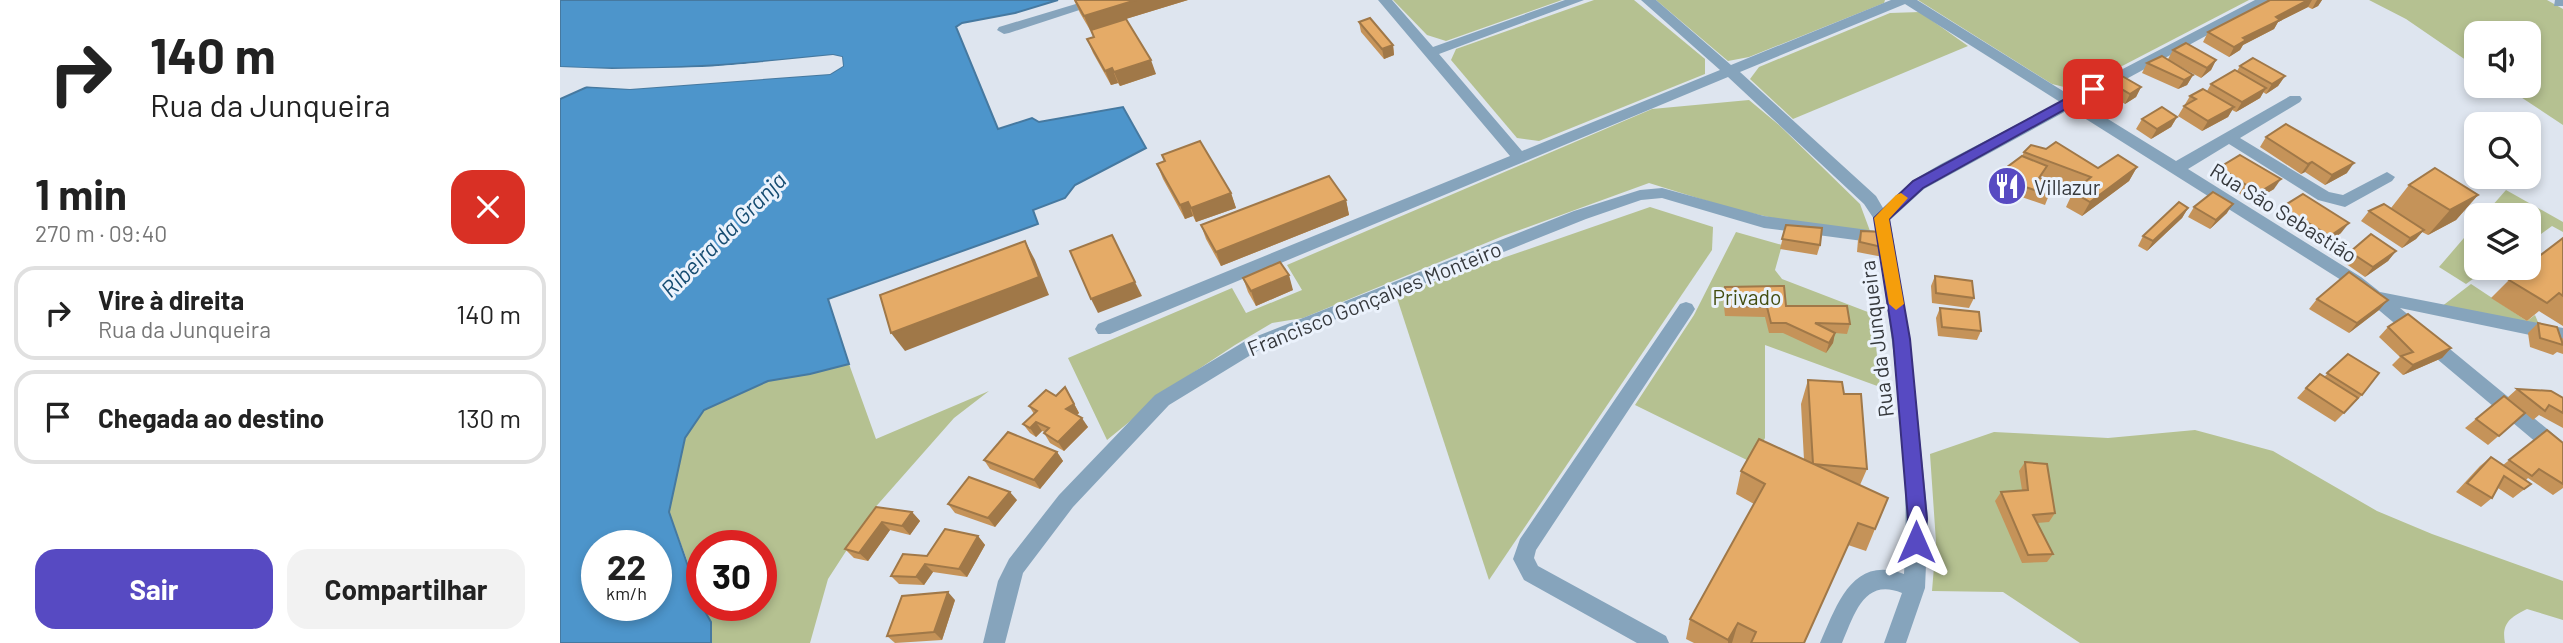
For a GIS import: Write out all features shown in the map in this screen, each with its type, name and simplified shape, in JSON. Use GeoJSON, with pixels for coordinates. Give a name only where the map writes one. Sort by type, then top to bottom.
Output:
{"type":"FeatureCollection","features":[{"type":"Feature","properties":{"kind":"street"},"geometry":{"type":"LineString","coordinates":[[1004,30],[1103,0]]}},
{"type":"Feature","properties":{"kind":"street"},"geometry":{"type":"LineString","coordinates":[[1385,0],[1519,157]]}},
{"type":"Feature","properties":{"kind":"street"},"geometry":{"type":"LineString","coordinates":[[1432,52],[1577,0]]}},
{"type":"Feature","properties":{"kind":"street"},"geometry":{"type":"LineString","coordinates":[[1648,0],[1729,70],[1870,200],[1882,218],[1918,185],[2071,100],[2265,0]]}},
{"type":"Feature","properties":{"kind":"street"},"geometry":{"type":"LineString","coordinates":[[1104,329],[1902,0]]}},
{"type":"Feature","properties":{"kind":"street","name":"Rua São Sebastião"},"geometry":{"type":"LineString","coordinates":[[1908,0],[2071,100],[2376,297],[2563,453]]}},
{"type":"Feature","properties":{"kind":"street","name":"Rua São Sebastião"},"geometry":{"type":"LineString","coordinates":[[2175,169],[2295,99]]}},
{"type":"Feature","properties":{"kind":"street","name":"Rua São Sebastião"},"geometry":{"type":"LineString","coordinates":[[2230,138],[2324,196],[2345,201],[2388,177]]}},
{"type":"Feature","properties":{"kind":"street","name":"Francisco Gonçalves Monteiro"},"geometry":{"type":"LineString","coordinates":[[994,643],[1009,581],[1016,566],[1066,501],[1162,400],[1252,345],[1568,220],[1640,195],[1662,193],[1764,222],[1887,238]]}},
{"type":"Feature","properties":{"kind":"street","name":"Rua da Junqueira"},"geometry":{"type":"LineString","coordinates":[[1882,218],[1902,339],[1918,519],[1914,587],[1895,643]]}},
{"type":"Feature","properties":{"kind":"street"},"geometry":{"type":"LineString","coordinates":[[2376,297],[2563,335]]}},
{"type":"Feature","properties":{"kind":"street"},"geometry":{"type":"LineString","coordinates":[[1658,643],[1531,573],[1523,559],[1527,546],[1686,309]]}},
{"type":"Feature","properties":{"kind":"street"},"geometry":{"type":"LineString","coordinates":[[1830,643],[1859,588],[1873,579],[1887,578],[1914,587]]}},
{"type":"Feature","properties":{"kind":"green space"},"geometry":{"type":"Polygon","coordinates":[[[1393,0],[1562,0],[1446,41],[1427,35],[1393,0]]]}},
{"type":"Feature","properties":{"kind":"green space"},"geometry":{"type":"Polygon","coordinates":[[[1594,0],[1634,0],[1705,59],[1705,74],[1539,141],[1517,138],[1451,60],[1456,49],[1594,0]]]}},
{"type":"Feature","properties":{"kind":"green space"},"geometry":{"type":"Polygon","coordinates":[[[1656,0],[1885,0],[1884,3],[1749,57],[1728,61],[1656,0]]]}},
{"type":"Feature","properties":{"kind":"green space"},"geometry":{"type":"Polygon","coordinates":[[[1918,0],[2249,0],[2076,90],[2052,84],[1918,0]]]}},
{"type":"Feature","properties":{"kind":"green space"},"geometry":{"type":"Polygon","coordinates":[[[2369,0],[2547,0],[2563,9],[2563,125],[2522,98],[2541,98],[2541,21],[2464,21],[2464,59],[2406,19],[2369,0]]]}},
{"type":"Feature","properties":{"kind":"green space"},"geometry":{"type":"Polygon","coordinates":[[[1920,12],[1968,46],[1793,119],[1750,79],[1759,67],[1890,13],[1920,12]]]}},
{"type":"Feature","properties":{"kind":"green space"},"geometry":{"type":"Polygon","coordinates":[[[1749,100],[1779,125],[1860,204],[1870,231],[1796,223],[1733,209],[1649,183],[1503,236],[1303,318],[1272,323],[1176,384],[1107,440],[1068,358],[1232,288],[1246,313],[1302,290],[1287,265],[1652,109],[1749,100]]]}},
{"type":"Feature","properties":{"kind":"green space"},"geometry":{"type":"Polygon","coordinates":[[[2506,190],[2529,203],[2495,203],[2506,190]]]}},
{"type":"Feature","properties":{"kind":"green space"},"geometry":{"type":"Polygon","coordinates":[[[1650,207],[1713,227],[1712,250],[1489,580],[1396,295],[1650,207]]]}},
{"type":"Feature","properties":{"kind":"green space"},"geometry":{"type":"Polygon","coordinates":[[[2541,210],[2563,222],[2563,232],[2552,226],[2541,234],[2541,210]]]}},
{"type":"Feature","properties":{"kind":"green space","name":"Privado"},"geometry":{"type":"Polygon","coordinates":[[[1736,232],[1782,245],[1775,270],[1782,279],[1873,314],[1880,387],[1765,345],[1765,438],[1753,463],[1635,405],[1694,315],[1736,232]]]}},
{"type":"Feature","properties":{"kind":"green space"},"geometry":{"type":"Polygon","coordinates":[[[2464,238],[2464,280],[2472,280],[2466,284],[2439,267],[2464,238]]]}},
{"type":"Feature","properties":{"kind":"green space"},"geometry":{"type":"Polygon","coordinates":[[[2471,284],[2527,321],[2535,315],[2540,327],[2441,307],[2471,284]]]}},
{"type":"Feature","properties":{"kind":"green space"},"geometry":{"type":"Polygon","coordinates":[[[849,364],[876,439],[989,391],[954,418],[872,511],[828,579],[810,643],[711,643],[711,621],[777,621],[777,530],[686,530],[686,557],[669,512],[685,438],[704,410],[768,381],[849,364]]]}},
{"type":"Feature","properties":{"kind":"green space"},"geometry":{"type":"Polygon","coordinates":[[[2195,430],[2273,451],[2377,511],[2432,534],[2563,581],[2563,620],[2527,609],[2508,622],[2504,630],[2505,643],[2080,643],[2003,592],[1932,591],[1936,542],[1930,454],[1994,432],[2108,438],[2195,430]]]}},
{"type":"Feature","properties":{"kind":"water","name":"Ribeira da Granja"},"geometry":{"type":"Polygon","coordinates":[[[560,0],[1058,0],[1015,13],[962,23],[956,27],[998,129],[1032,118],[1039,122],[1123,107],[1146,148],[1075,185],[1065,198],[1033,210],[1038,224],[828,299],[849,364],[768,381],[704,410],[685,438],[669,512],[686,560],[686,621],[710,621],[711,643],[560,643],[560,99],[587,87],[630,89],[830,74],[843,66],[842,57],[833,55],[663,68],[560,67],[560,0]]]}},
{"type":"Feature","properties":{"kind":"pier"},"geometry":{"type":"Polygon","coordinates":[[[833,55],[842,57],[843,66],[830,74],[630,89],[580,86],[587,83],[630,85],[829,70],[840,64],[839,60],[833,58],[713,70],[613,73],[560,70],[560,67],[713,67],[833,55]]]}},
{"type":"Feature","properties":{"kind":"building"},"geometry":{"type":"Polygon","coordinates":[[[1075,0],[1136,0],[1084,16],[1075,0]]]}},
{"type":"Feature","properties":{"kind":"building"},"geometry":{"type":"Polygon","coordinates":[[[2270,0],[2308,0],[2276,17],[2280,20],[2243,38],[2246,40],[2234,47],[2208,32],[2270,0]]]}},
{"type":"Feature","properties":{"kind":"building"},"geometry":{"type":"Polygon","coordinates":[[[1370,18],[1393,45],[1382,49],[1359,22],[1370,18]]]}},
{"type":"Feature","properties":{"kind":"building"},"geometry":{"type":"Polygon","coordinates":[[[1126,19],[1151,60],[1114,72],[1112,68],[1105,71],[1087,39],[1094,37],[1091,30],[1126,19]]]}},
{"type":"Feature","properties":{"kind":"building"},"geometry":{"type":"Polygon","coordinates":[[[2186,43],[2216,60],[2207,68],[2173,50],[2186,43]]]}},
{"type":"Feature","properties":{"kind":"building"},"geometry":{"type":"Polygon","coordinates":[[[2162,56],[2193,75],[2184,80],[2147,63],[2162,56]]]}},
{"type":"Feature","properties":{"kind":"building"},"geometry":{"type":"Polygon","coordinates":[[[2253,58],[2285,76],[2272,84],[2240,66],[2253,58]]]}},
{"type":"Feature","properties":{"kind":"building"},"geometry":{"type":"Polygon","coordinates":[[[2235,70],[2266,88],[2242,102],[2211,84],[2235,70]]]}},
{"type":"Feature","properties":{"kind":"building"},"geometry":{"type":"Polygon","coordinates":[[[2122,76],[2141,87],[2130,94],[2110,82],[2122,76]]]}},
{"type":"Feature","properties":{"kind":"building"},"geometry":{"type":"Polygon","coordinates":[[[2106,84],[2120,92],[2106,100],[2093,91],[2106,84]]]}},
{"type":"Feature","properties":{"kind":"building"},"geometry":{"type":"Polygon","coordinates":[[[2203,89],[2234,107],[2208,121],[2184,106],[2196,99],[2190,96],[2203,89]]]}},
{"type":"Feature","properties":{"kind":"building"},"geometry":{"type":"Polygon","coordinates":[[[2162,107],[2177,117],[2157,129],[2142,119],[2162,107]]]}},
{"type":"Feature","properties":{"kind":"building"},"geometry":{"type":"Polygon","coordinates":[[[2286,124],[2354,163],[2332,175],[2312,162],[2308,164],[2266,137],[2286,124]]]}},
{"type":"Feature","properties":{"kind":"building"},"geometry":{"type":"Polygon","coordinates":[[[1200,141],[1231,193],[1191,208],[1188,202],[1180,205],[1157,164],[1165,161],[1162,155],[1200,141]]]}},
{"type":"Feature","properties":{"kind":"building"},"geometry":{"type":"Polygon","coordinates":[[[2056,142],[2098,168],[2118,155],[2137,167],[2090,202],[2073,192],[2091,177],[2024,152],[2031,145],[2046,149],[2056,142]]]}},
{"type":"Feature","properties":{"kind":"building"},"geometry":{"type":"Polygon","coordinates":[[[2240,155],[2281,179],[2258,193],[2220,167],[2240,155]]]}},
{"type":"Feature","properties":{"kind":"building"},"geometry":{"type":"Polygon","coordinates":[[[2022,156],[2047,166],[2039,178],[2052,182],[2049,195],[1999,178],[1999,173],[2022,156]]]}},
{"type":"Feature","properties":{"kind":"building"},"geometry":{"type":"Polygon","coordinates":[[[2435,168],[2464,186],[2464,189],[2478,195],[2450,210],[2409,185],[2435,168]]]}},
{"type":"Feature","properties":{"kind":"building"},"geometry":{"type":"Polygon","coordinates":[[[1329,176],[1346,200],[1216,252],[1201,225],[1329,176]]]}},
{"type":"Feature","properties":{"kind":"building"},"geometry":{"type":"Polygon","coordinates":[[[2213,192],[2233,204],[2216,220],[2194,207],[2213,192]]]}},
{"type":"Feature","properties":{"kind":"building"},"geometry":{"type":"Polygon","coordinates":[[[2303,194],[2349,223],[2330,236],[2282,207],[2303,194]]]}},
{"type":"Feature","properties":{"kind":"building"},"geometry":{"type":"Polygon","coordinates":[[[2179,202],[2188,208],[2153,241],[2143,236],[2179,202]]]}},
{"type":"Feature","properties":{"kind":"building"},"geometry":{"type":"Polygon","coordinates":[[[2384,204],[2424,230],[2410,238],[2369,211],[2384,204]]]}},
{"type":"Feature","properties":{"kind":"building"},"geometry":{"type":"Polygon","coordinates":[[[1786,225],[1822,228],[1820,245],[1782,239],[1786,225]]]}},
{"type":"Feature","properties":{"kind":"building"},"geometry":{"type":"Polygon","coordinates":[[[1861,231],[1884,232],[1886,248],[1860,242],[1861,231]]]}},
{"type":"Feature","properties":{"kind":"building"},"geometry":{"type":"Polygon","coordinates":[[[2371,234],[2396,251],[2373,267],[2350,252],[2371,234]]]}},
{"type":"Feature","properties":{"kind":"building"},"geometry":{"type":"Polygon","coordinates":[[[1112,235],[1135,282],[1091,299],[1070,251],[1112,235]]]}},
{"type":"Feature","properties":{"kind":"building"},"geometry":{"type":"Polygon","coordinates":[[[2563,238],[2563,296],[2559,293],[2547,303],[2509,280],[2541,280],[2541,255],[2563,238]]]}},
{"type":"Feature","properties":{"kind":"building"},"geometry":{"type":"Polygon","coordinates":[[[1025,241],[1039,277],[891,333],[880,295],[1025,241]]]}},
{"type":"Feature","properties":{"kind":"building"},"geometry":{"type":"Polygon","coordinates":[[[1280,262],[1289,275],[1251,291],[1243,278],[1280,262]]]}},
{"type":"Feature","properties":{"kind":"building"},"geometry":{"type":"Polygon","coordinates":[[[2349,272],[2388,300],[2357,323],[2317,299],[2349,272]]]}},
{"type":"Feature","properties":{"kind":"building"},"geometry":{"type":"Polygon","coordinates":[[[1935,276],[1972,281],[1974,298],[1936,293],[1935,276]]]}},
{"type":"Feature","properties":{"kind":"building"},"geometry":{"type":"Polygon","coordinates":[[[1784,286],[1786,306],[1847,306],[1850,324],[1815,323],[1835,333],[1829,343],[1786,323],[1771,323],[1767,307],[1727,306],[1725,287],[1784,286]]]}},
{"type":"Feature","properties":{"kind":"building"},"geometry":{"type":"Polygon","coordinates":[[[1940,308],[1979,312],[1981,331],[1942,327],[1940,308]]]}},
{"type":"Feature","properties":{"kind":"building"},"geometry":{"type":"Polygon","coordinates":[[[2408,314],[2451,348],[2413,365],[2401,356],[2413,352],[2388,327],[2408,314]]]}},
{"type":"Feature","properties":{"kind":"building"},"geometry":{"type":"Polygon","coordinates":[[[2538,323],[2557,327],[2563,345],[2540,338],[2538,323]]]}},
{"type":"Feature","properties":{"kind":"building"},"geometry":{"type":"Polygon","coordinates":[[[2348,354],[2379,373],[2362,395],[2327,373],[2348,354]]]}},
{"type":"Feature","properties":{"kind":"building"},"geometry":{"type":"Polygon","coordinates":[[[2320,374],[2358,398],[2344,413],[2306,388],[2320,374]]]}},
{"type":"Feature","properties":{"kind":"building"},"geometry":{"type":"Polygon","coordinates":[[[1808,380],[1842,382],[1844,394],[1861,394],[1867,469],[1813,464],[1808,380]]]}},
{"type":"Feature","properties":{"kind":"building"},"geometry":{"type":"Polygon","coordinates":[[[1065,387],[1074,404],[1066,409],[1082,418],[1058,442],[1044,433],[1049,428],[1036,422],[1030,428],[1023,424],[1037,411],[1029,406],[1046,390],[1056,396],[1065,387]]]}},
{"type":"Feature","properties":{"kind":"building"},"geometry":{"type":"Polygon","coordinates":[[[2517,389],[2551,391],[2563,398],[2563,413],[2549,405],[2545,411],[2517,389]]]}},
{"type":"Feature","properties":{"kind":"building"},"geometry":{"type":"Polygon","coordinates":[[[2504,396],[2525,413],[2499,436],[2476,419],[2504,396]]]}},
{"type":"Feature","properties":{"kind":"building"},"geometry":{"type":"Polygon","coordinates":[[[2547,430],[2563,443],[2563,484],[2539,469],[2532,476],[2509,460],[2547,430]]]}},
{"type":"Feature","properties":{"kind":"building"},"geometry":{"type":"Polygon","coordinates":[[[1008,432],[1057,452],[1034,480],[984,460],[1008,432]]]}},
{"type":"Feature","properties":{"kind":"building"},"geometry":{"type":"Polygon","coordinates":[[[1759,439],[1888,498],[1875,529],[1858,523],[1804,643],[1751,643],[1756,632],[1738,623],[1728,640],[1690,619],[1765,484],[1741,471],[1759,439]]]}},
{"type":"Feature","properties":{"kind":"building"},"geometry":{"type":"Polygon","coordinates":[[[2491,457],[2531,484],[2524,489],[2504,476],[2492,498],[2467,483],[2491,457]]]}},
{"type":"Feature","properties":{"kind":"building"},"geometry":{"type":"Polygon","coordinates":[[[2025,462],[2047,464],[2055,513],[2033,515],[2053,554],[2028,555],[2001,492],[2028,490],[2025,462]]]}},
{"type":"Feature","properties":{"kind":"building"},"geometry":{"type":"Polygon","coordinates":[[[969,477],[1010,492],[988,518],[948,504],[969,477]]]}},
{"type":"Feature","properties":{"kind":"building"},"geometry":{"type":"Polygon","coordinates":[[[876,507],[912,512],[902,526],[882,522],[859,553],[845,549],[876,507]]]}},
{"type":"Feature","properties":{"kind":"building"},"geometry":{"type":"Polygon","coordinates":[[[945,529],[978,536],[959,569],[925,564],[916,577],[891,576],[903,554],[927,556],[945,529]]]}},
{"type":"Feature","properties":{"kind":"building"},"geometry":{"type":"Polygon","coordinates":[[[948,592],[934,632],[887,636],[902,596],[948,592]]]}},
{"type":"Feature","properties":{"kind":"slow traffic"},"geometry":{"type":"LineString","coordinates":[[1896,304],[1882,218],[1901,198]]}},
{"type":"Feature","properties":{"kind":"place","name":"Villazur"},"geometry":{"type":"Point","coordinates":[2007,186]}},
{"type":"Feature","properties":{"kind":"route"},"geometry":{"type":"LineString","coordinates":[[1916,542],[1918,519],[1902,339],[1882,218],[1918,185],[2093,89]]}}]}
